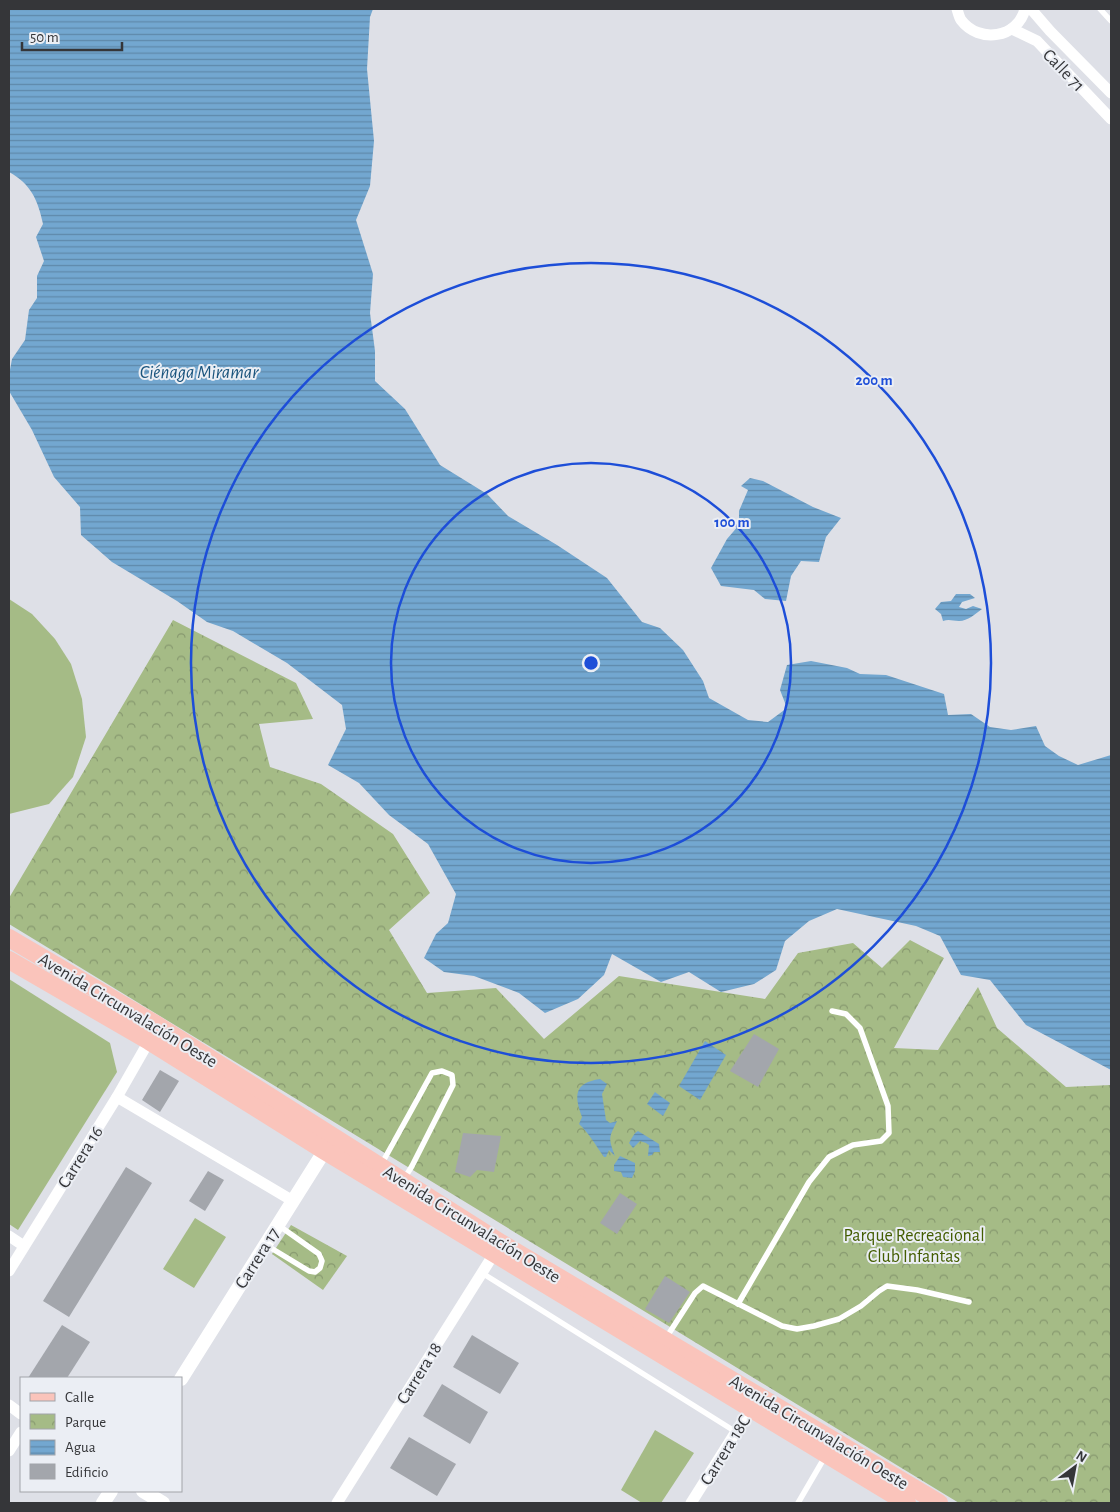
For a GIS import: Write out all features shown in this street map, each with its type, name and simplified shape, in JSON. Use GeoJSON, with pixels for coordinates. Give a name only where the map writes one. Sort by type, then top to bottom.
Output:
{"type":"FeatureCollection","features":[{"type":"Feature","properties":{"kind":"main road","name":"Avenida Circunvalación Oeste"},"geometry":{"type":"LineString","coordinates":[[9,938],[157,1025],[329,1144],[380,1167],[498,1248],[665,1340],[826,1455],[906,1503]]}},
{"type":"Feature","properties":{"kind":"main road","name":"Avenida Circunvalación Oeste"},"geometry":{"type":"LineString","coordinates":[[9,960],[329,1144],[754,1402],[939,1503]]}},
{"type":"Feature","properties":{"kind":"street"},"geometry":{"type":"LineString","coordinates":[[956,9],[961,19],[971,30],[984,35],[999,35],[1012,29],[1019,22],[1025,9]]}},
{"type":"Feature","properties":{"kind":"street","name":"Calle 71"},"geometry":{"type":"LineString","coordinates":[[1031,9],[1111,93]]}},
{"type":"Feature","properties":{"kind":"street","name":"Calle 71"},"geometry":{"type":"LineString","coordinates":[[1012,29],[1037,41],[1111,119]]}},
{"type":"Feature","properties":{"kind":"street","name":"Carrera 16"},"geometry":{"type":"LineString","coordinates":[[10,1266],[117,1097],[149,1041]]}},
{"type":"Feature","properties":{"kind":"street"},"geometry":{"type":"LineString","coordinates":[[117,1097],[293,1202]]}},
{"type":"Feature","properties":{"kind":"street","name":"Carrera 17"},"geometry":{"type":"LineString","coordinates":[[182,1377],[329,1144]]}},
{"type":"Feature","properties":{"kind":"street"},"geometry":{"type":"LineString","coordinates":[[9,1236],[24,1246]]}},
{"type":"Feature","properties":{"kind":"street","name":"Carrera 18"},"geometry":{"type":"LineString","coordinates":[[337,1503],[498,1248]]}},
{"type":"Feature","properties":{"kind":"street","name":"Carrera 18C"},"geometry":{"type":"LineString","coordinates":[[691,1503],[754,1402]]}},
{"type":"Feature","properties":{"kind":"street"},"geometry":{"type":"LineString","coordinates":[[9,1405],[20,1413]]}},
{"type":"Feature","properties":{"kind":"street"},"geometry":{"type":"LineString","coordinates":[[9,1451],[20,1434]]}},
{"type":"Feature","properties":{"kind":"street"},"geometry":{"type":"LineString","coordinates":[[103,1503],[110,1492]]}},
{"type":"Feature","properties":{"kind":"street"},"geometry":{"type":"LineString","coordinates":[[145,1492],[163,1503]]}},
{"type":"Feature","properties":{"kind":"lane"},"geometry":{"type":"LineString","coordinates":[[1100,9],[1111,21]]}},
{"type":"Feature","properties":{"kind":"lane"},"geometry":{"type":"LineString","coordinates":[[738,1304],[809,1182],[829,1157],[853,1146],[881,1141],[889,1133],[888,1106],[860,1028],[846,1014],[832,1012]]}},
{"type":"Feature","properties":{"kind":"lane"},"geometry":{"type":"LineString","coordinates":[[380,1167],[432,1073],[442,1071],[452,1076],[454,1086],[416,1159],[402,1181]]}},
{"type":"Feature","properties":{"kind":"lane"},"geometry":{"type":"LineString","coordinates":[[265,1245],[309,1271],[315,1272],[320,1268],[322,1261],[319,1254],[278,1225]]}},
{"type":"Feature","properties":{"kind":"lane"},"geometry":{"type":"LineString","coordinates":[[482,1274],[736,1432]]}},
{"type":"Feature","properties":{"kind":"lane"},"geometry":{"type":"LineString","coordinates":[[665,1340],[695,1293],[702,1286],[782,1326],[797,1329],[839,1319],[861,1306],[887,1286],[917,1290],[969,1302]]}},
{"type":"Feature","properties":{"kind":"lane"},"geometry":{"type":"LineString","coordinates":[[798,1503],[826,1455]]}},
{"type":"Feature","properties":{"kind":"green space"},"geometry":{"type":"Polygon","coordinates":[[[9,599],[32,614],[55,639],[71,664],[82,699],[86,737],[73,777],[49,804],[9,814],[9,599]]]}},
{"type":"Feature","properties":{"kind":"green space","name":"Parque Recreacional Club Infantas"},"geometry":{"type":"Polygon","coordinates":[[[173,620],[296,683],[313,719],[259,724],[270,767],[321,784],[393,834],[430,893],[389,930],[427,993],[496,988],[544,1039],[619,976],[765,999],[798,953],[853,943],[882,968],[910,940],[944,958],[894,1048],[938,1050],[978,987],[997,1028],[1066,1087],[1111,1085],[1111,1503],[959,1503],[9,924],[9,898],[173,620]]]}},
{"type":"Feature","properties":{"kind":"green space"},"geometry":{"type":"Polygon","coordinates":[[[9,979],[110,1043],[117,1072],[18,1230],[9,1224],[9,979]]]}},
{"type":"Feature","properties":{"kind":"green space"},"geometry":{"type":"Polygon","coordinates":[[[195,1218],[226,1237],[194,1288],[163,1269],[195,1218]]]}},
{"type":"Feature","properties":{"kind":"green space"},"geometry":{"type":"Polygon","coordinates":[[[291,1225],[347,1256],[323,1290],[272,1254],[291,1225]]]}},
{"type":"Feature","properties":{"kind":"green space"},"geometry":{"type":"Polygon","coordinates":[[[655,1430],[694,1453],[661,1503],[642,1503],[621,1490],[655,1430]]]}},
{"type":"Feature","properties":{"kind":"water","name":"Ciénaga Miramar"},"geometry":{"type":"Polygon","coordinates":[[[9,9],[373,9],[370,17],[367,69],[374,141],[370,186],[356,220],[373,274],[370,313],[375,351],[375,381],[405,409],[440,465],[487,494],[508,516],[607,578],[642,622],[660,628],[683,650],[703,681],[709,698],[748,720],[768,722],[787,708],[780,690],[787,665],[811,661],[847,668],[860,674],[886,675],[944,694],[948,715],[971,714],[990,727],[1011,730],[1036,726],[1045,746],[1059,756],[1078,765],[1111,755],[1111,1070],[1026,1025],[990,980],[961,975],[940,936],[916,926],[837,909],[809,921],[785,941],[776,970],[754,984],[721,992],[689,972],[661,982],[612,954],[604,975],[578,999],[545,1013],[519,993],[474,976],[444,972],[424,958],[436,934],[448,923],[456,894],[428,844],[389,815],[359,783],[328,765],[346,729],[342,705],[287,663],[233,631],[207,622],[177,601],[112,562],[81,535],[80,507],[54,477],[32,430],[9,391],[12,359],[25,340],[29,310],[37,298],[37,276],[44,261],[36,237],[43,224],[39,207],[28,187],[9,172],[9,9]]]}},
{"type":"Feature","properties":{"kind":"water"},"geometry":{"type":"Polygon","coordinates":[[[750,478],[763,481],[813,507],[841,518],[826,537],[819,562],[801,561],[791,576],[786,601],[765,599],[754,590],[721,586],[711,568],[727,539],[739,525],[739,511],[748,490],[741,486],[750,478]]]}},
{"type":"Feature","properties":{"kind":"water"},"geometry":{"type":"Polygon","coordinates":[[[956,594],[970,594],[975,598],[962,602],[959,607],[966,609],[973,606],[982,609],[965,620],[943,621],[941,614],[935,609],[941,602],[951,601],[956,594]]]}},
{"type":"Feature","properties":{"kind":"water"},"geometry":{"type":"Polygon","coordinates":[[[705,1041],[726,1055],[700,1100],[679,1086],[705,1041]]]}},
{"type":"Feature","properties":{"kind":"water"},"geometry":{"type":"Polygon","coordinates":[[[600,1079],[607,1084],[602,1094],[606,1120],[610,1123],[617,1121],[610,1138],[615,1156],[609,1150],[606,1157],[604,1157],[579,1124],[582,1117],[577,1096],[578,1091],[585,1084],[600,1079]]]}},
{"type":"Feature","properties":{"kind":"water"},"geometry":{"type":"Polygon","coordinates":[[[655,1092],[670,1103],[663,1116],[647,1104],[655,1092]]]}},
{"type":"Feature","properties":{"kind":"water"},"geometry":{"type":"Polygon","coordinates":[[[638,1131],[659,1144],[660,1152],[654,1152],[648,1156],[649,1145],[640,1141],[633,1148],[629,1143],[638,1131]]]}},
{"type":"Feature","properties":{"kind":"water"},"geometry":{"type":"Polygon","coordinates":[[[620,1156],[635,1163],[635,1171],[632,1178],[623,1177],[621,1172],[614,1171],[614,1165],[620,1156]]]}},
{"type":"Feature","properties":{"kind":"building"},"geometry":{"type":"Polygon","coordinates":[[[754,1034],[779,1049],[758,1087],[730,1071],[754,1034]]]}},
{"type":"Feature","properties":{"kind":"building"},"geometry":{"type":"Polygon","coordinates":[[[160,1070],[179,1081],[160,1112],[142,1100],[160,1070]]]}},
{"type":"Feature","properties":{"kind":"building"},"geometry":{"type":"Polygon","coordinates":[[[463,1133],[501,1136],[494,1172],[477,1170],[470,1177],[455,1172],[463,1133]]]}},
{"type":"Feature","properties":{"kind":"building"},"geometry":{"type":"Polygon","coordinates":[[[126,1167],[152,1183],[69,1317],[43,1301],[126,1167]]]}},
{"type":"Feature","properties":{"kind":"building"},"geometry":{"type":"Polygon","coordinates":[[[208,1171],[224,1180],[205,1211],[189,1201],[208,1171]]]}},
{"type":"Feature","properties":{"kind":"building"},"geometry":{"type":"Polygon","coordinates":[[[620,1193],[637,1204],[617,1234],[600,1223],[620,1193]]]}},
{"type":"Feature","properties":{"kind":"building"},"geometry":{"type":"Polygon","coordinates":[[[665,1276],[690,1292],[669,1323],[645,1309],[665,1276]]]}},
{"type":"Feature","properties":{"kind":"building"},"geometry":{"type":"Polygon","coordinates":[[[62,1325],[90,1342],[68,1377],[29,1377],[62,1325]]]}},
{"type":"Feature","properties":{"kind":"building"},"geometry":{"type":"Polygon","coordinates":[[[472,1335],[519,1363],[500,1394],[453,1367],[472,1335]]]}},
{"type":"Feature","properties":{"kind":"building"},"geometry":{"type":"Polygon","coordinates":[[[442,1384],[488,1412],[470,1444],[423,1416],[442,1384]]]}},
{"type":"Feature","properties":{"kind":"building"},"geometry":{"type":"Polygon","coordinates":[[[409,1437],[456,1464],[437,1496],[390,1468],[409,1437]]]}}]}
